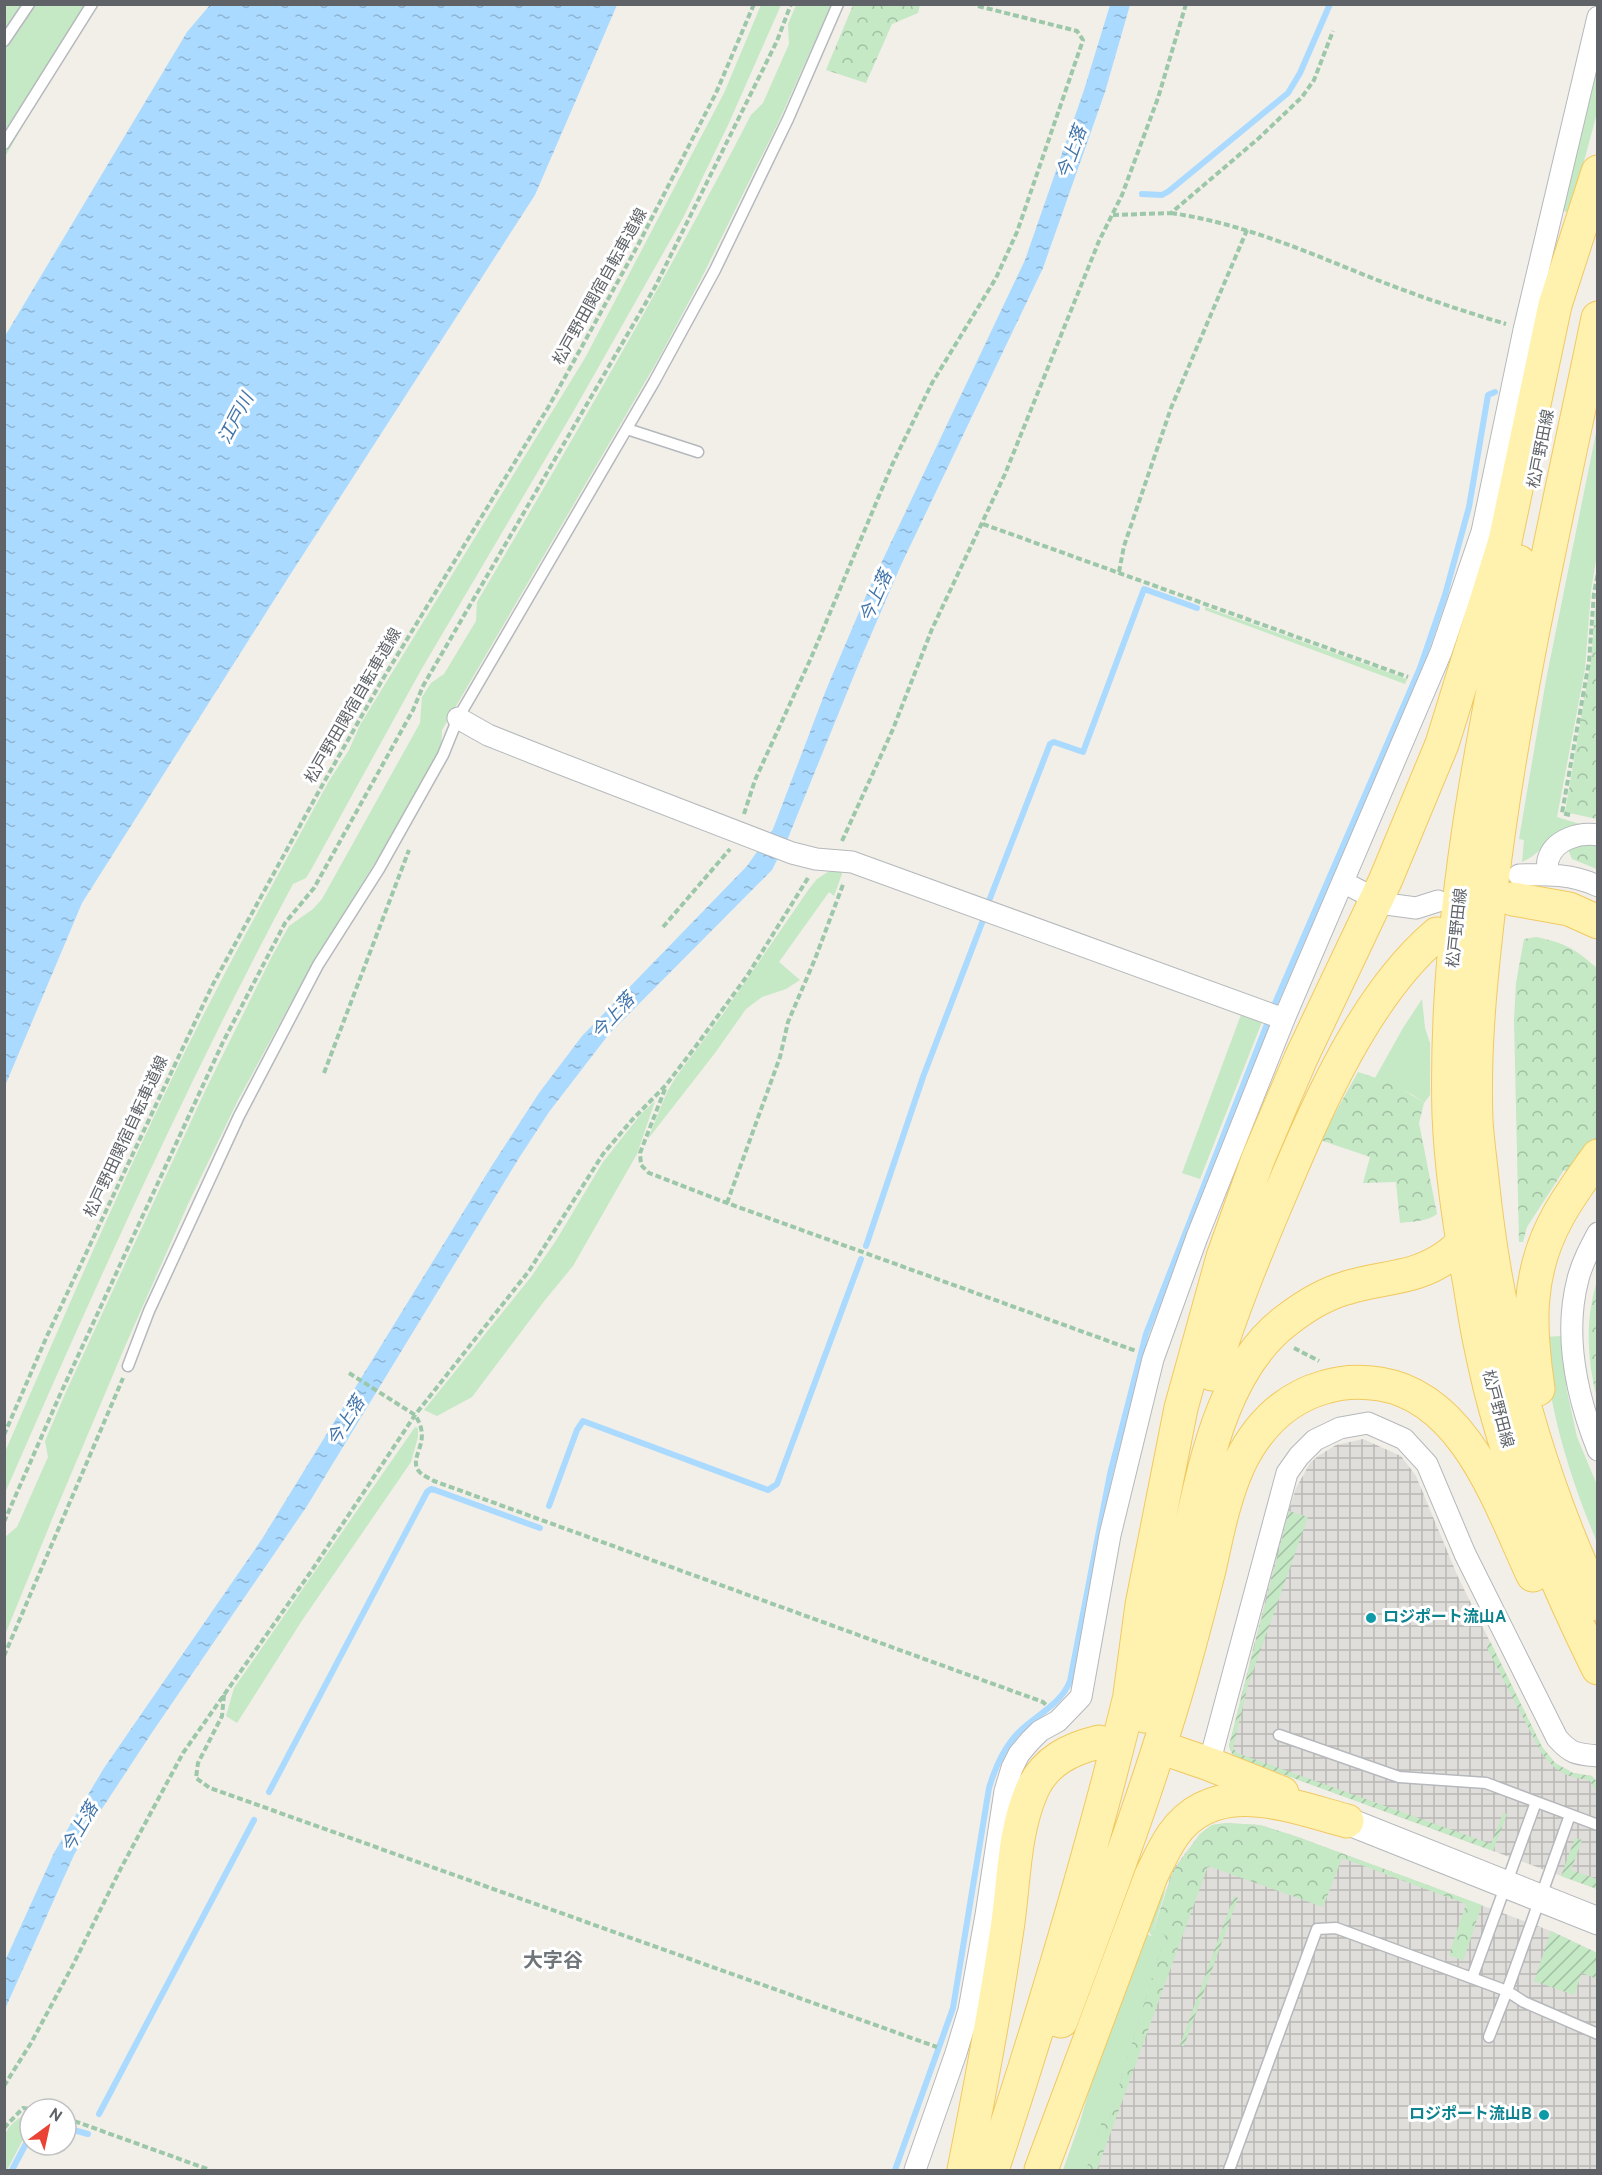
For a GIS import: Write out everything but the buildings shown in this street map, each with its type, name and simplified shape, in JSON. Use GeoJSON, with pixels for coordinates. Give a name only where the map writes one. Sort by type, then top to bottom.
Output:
{"type":"FeatureCollection","features":[{"type":"Feature","properties":{"kind":"main road"},"geometry":{"type":"LineString","coordinates":[[1129,1702],[1142,1605],[1181,1408],[1223,1257],[1262,1149],[1301,1058],[1386,879],[1442,744],[1506,541],[1556,305],[1598,172]]}},
{"type":"Feature","properties":{"kind":"main road","name":"松戸野田線"},"geometry":{"type":"LineString","coordinates":[[1598,177],[1498,665],[1471,810],[1454,964],[1449,1064],[1449,1117],[1456,1188],[1481,1347],[1516,1475],[1556,1578],[1598,1668]]}},
{"type":"Feature","properties":{"kind":"main road","name":"松戸野田線"},"geometry":{"type":"LineString","coordinates":[[1598,318],[1536,619],[1500,809],[1482,966],[1476,1119],[1488,1235],[1504,1326],[1528,1419],[1552,1495],[1598,1604]]}},
{"type":"Feature","properties":{"kind":"main road"},"geometry":{"type":"LineString","coordinates":[[1516,887],[1598,922]]}},
{"type":"Feature","properties":{"kind":"main road"},"geometry":{"type":"LineString","coordinates":[[992,2170],[1034,2041],[1084,1870],[1129,1702],[1199,1415],[1222,1340],[1248,1270],[1318,1106],[1374,1008],[1399,972],[1418,950],[1437,934]]}},
{"type":"Feature","properties":{"kind":"main road"},"geometry":{"type":"LineString","coordinates":[[1598,1156],[1558,1216],[1545,1242],[1536,1271],[1531,1303],[1531,1327],[1542,1412],[1567,1490],[1598,1567]]}},
{"type":"Feature","properties":{"kind":"main road"},"geometry":{"type":"LineString","coordinates":[[1013,2170],[1058,2030],[1164,1645],[1210,1451],[1224,1410],[1239,1378],[1268,1338],[1285,1322],[1314,1301],[1347,1288],[1413,1274],[1436,1265],[1463,1244],[1477,1222],[1484,1192]]}},
{"type":"Feature","properties":{"kind":"main road"},"geometry":{"type":"LineString","coordinates":[[1058,2030],[1114,1880],[1166,1726],[1188,1654],[1228,1490],[1252,1440],[1271,1417],[1291,1401],[1313,1390],[1338,1383],[1364,1382],[1396,1387],[1425,1400],[1448,1420],[1469,1447],[1486,1477],[1561,1632],[1598,1681]]}},
{"type":"Feature","properties":{"kind":"main road"},"geometry":{"type":"LineString","coordinates":[[964,2170],[991,2036],[1017,1850],[1025,1812],[1033,1789],[1045,1770],[1077,1747],[1099,1742]]}},
{"type":"Feature","properties":{"kind":"main road"},"geometry":{"type":"LineString","coordinates":[[1177,1753],[1347,1821]]}},
{"type":"Feature","properties":{"kind":"main road"},"geometry":{"type":"LineString","coordinates":[[1041,2170],[1151,1876],[1174,1833],[1188,1819],[1206,1807],[1225,1800],[1252,1798],[1347,1821]]}},
{"type":"Feature","properties":{"kind":"street"},"geometry":{"type":"LineString","coordinates":[[915,2170],[969,2010],[1005,1791],[1012,1768],[1019,1754],[1040,1731],[1058,1721],[1081,1697],[1110,1535],[1153,1359],[1275,1015],[1343,882],[1441,652],[1482,532],[1524,330],[1598,17]]}},
{"type":"Feature","properties":{"kind":"street"},"geometry":{"type":"LineString","coordinates":[[458,718],[488,735],[792,853],[834,860],[1275,1015]]}},
{"type":"Feature","properties":{"kind":"street"},"geometry":{"type":"LineString","coordinates":[[1548,874],[1548,861],[1551,853],[1568,838],[1584,833],[1598,835]]}},
{"type":"Feature","properties":{"kind":"street"},"geometry":{"type":"LineString","coordinates":[[1516,887],[1548,874],[1569,877],[1598,886]]}},
{"type":"Feature","properties":{"kind":"street"},"geometry":{"type":"LineString","coordinates":[[1343,882],[1364,893]]}},
{"type":"Feature","properties":{"kind":"street"},"geometry":{"type":"LineString","coordinates":[[1386,904],[1416,908],[1438,901]]}},
{"type":"Feature","properties":{"kind":"street"},"geometry":{"type":"LineString","coordinates":[[1598,1233],[1578,1280],[1572,1334],[1576,1374],[1589,1427],[1598,1450]]}},
{"type":"Feature","properties":{"kind":"street"},"geometry":{"type":"LineString","coordinates":[[1209,1764],[1287,1473],[1299,1456],[1315,1440],[1340,1428],[1368,1423],[1404,1439],[1426,1464],[1465,1554],[1557,1738],[1567,1749],[1579,1754],[1598,1756]]}},
{"type":"Feature","properties":{"kind":"street"},"geometry":{"type":"LineString","coordinates":[[1347,1821],[1598,1921]]}},
{"type":"Feature","properties":{"kind":"lane"},"geometry":{"type":"LineString","coordinates":[[4,41],[29,4]]}},
{"type":"Feature","properties":{"kind":"lane"},"geometry":{"type":"LineString","coordinates":[[4,144],[92,4]]}},
{"type":"Feature","properties":{"kind":"lane"},"geometry":{"type":"LineString","coordinates":[[128,1366],[149,1311],[239,1116],[318,965],[379,869],[443,755],[458,718],[627,429],[715,270],[788,119],[838,4]]}},
{"type":"Feature","properties":{"kind":"lane"},"geometry":{"type":"LineString","coordinates":[[627,429],[698,452]]}},
{"type":"Feature","properties":{"kind":"lane"},"geometry":{"type":"LineString","coordinates":[[1279,1735],[1399,1777],[1486,1783],[1598,1825]]}},
{"type":"Feature","properties":{"kind":"lane"},"geometry":{"type":"LineString","coordinates":[[1472,1978],[1536,1802]]}},
{"type":"Feature","properties":{"kind":"lane"},"geometry":{"type":"LineString","coordinates":[[1489,2037],[1570,1815]]}},
{"type":"Feature","properties":{"kind":"lane"},"geometry":{"type":"LineString","coordinates":[[1229,2170],[1317,1929],[1336,1928],[1507,1991],[1524,2002],[1598,2034]]}},
{"type":"Feature","properties":{"kind":"path","name":"松戸野田関宿自転車道線"},"geometry":{"type":"LineString","coordinates":[[4,1435],[52,1325],[212,986],[364,712],[549,406],[638,245],[716,93],[754,4]]}},
{"type":"Feature","properties":{"kind":"path"},"geometry":{"type":"LineString","coordinates":[[4,1522],[142,1215],[223,1042],[274,943],[285,923],[320,878],[413,710],[423,686],[655,287],[772,51],[791,4]]}},
{"type":"Feature","properties":{"kind":"path"},"geometry":{"type":"LineString","coordinates":[[728,1203],[780,1057],[788,1022],[815,959],[834,860],[893,729],[932,629],[983,524],[1099,241],[1122,195],[1158,98],[1186,4]]}},
{"type":"Feature","properties":{"kind":"path"},"geometry":{"type":"LineString","coordinates":[[663,927],[730,850],[746,836],[755,780],[811,658],[892,465],[932,383],[996,278],[1017,232],[1083,40],[1077,31],[978,6]]}},
{"type":"Feature","properties":{"kind":"path"},"geometry":{"type":"LineString","coordinates":[[1171,213],[1259,138],[1302,96],[1314,80],[1333,31]]}},
{"type":"Feature","properties":{"kind":"path"},"geometry":{"type":"LineString","coordinates":[[1113,215],[1171,213],[1206,218],[1247,230],[1392,286],[1524,330]]}},
{"type":"Feature","properties":{"kind":"path"},"geometry":{"type":"LineString","coordinates":[[1119,572],[1124,546],[1171,408],[1247,230]]}},
{"type":"Feature","properties":{"kind":"path"},"geometry":{"type":"LineString","coordinates":[[983,524],[1409,677]]}},
{"type":"Feature","properties":{"kind":"path"},"geometry":{"type":"LineString","coordinates":[[1580,818],[1562,813],[1589,662],[1594,593],[1598,573]]}},
{"type":"Feature","properties":{"kind":"path"},"geometry":{"type":"LineString","coordinates":[[324,1073],[412,841]]}},
{"type":"Feature","properties":{"kind":"path"},"geometry":{"type":"LineString","coordinates":[[4,2086],[31,2043],[74,1965],[120,1870],[183,1753],[310,1573],[415,1415],[529,1271],[603,1154],[666,1085],[747,976],[804,887],[834,860]]}},
{"type":"Feature","properties":{"kind":"path"},"geometry":{"type":"LineString","coordinates":[[666,1085],[640,1153],[641,1165],[650,1173],[1136,1351]]}},
{"type":"Feature","properties":{"kind":"path"},"geometry":{"type":"LineString","coordinates":[[1294,1348],[1320,1361],[1323,1366]]}},
{"type":"Feature","properties":{"kind":"path"},"geometry":{"type":"LineString","coordinates":[[4,1656],[128,1366]]}},
{"type":"Feature","properties":{"kind":"path"},"geometry":{"type":"LineString","coordinates":[[349,1373],[415,1415],[424,1434],[416,1463],[419,1471],[434,1481],[1043,1702]]}},
{"type":"Feature","properties":{"kind":"path"},"geometry":{"type":"LineString","coordinates":[[224,1695],[222,1716],[198,1763],[196,1778],[210,1788],[934,2046]]}},
{"type":"Feature","properties":{"kind":"path"},"geometry":{"type":"LineString","coordinates":[[4,2128],[18,2113]]}},
{"type":"Feature","properties":{"kind":"path"},"geometry":{"type":"LineString","coordinates":[[78,2122],[210,2170]]}},
{"type":"Feature","properties":{"kind":"shaded area"},"geometry":{"type":"Polygon","coordinates":[[[1363,1439],[1401,1456],[1416,1476],[1458,1577],[1542,1747],[1555,1763],[1573,1773],[1592,1776],[1597,1782],[1597,1889],[1233,1756],[1229,1746],[1282,1532],[1296,1488],[1310,1463],[1318,1456],[1336,1445],[1363,1439]]]}},
{"type":"Feature","properties":{"kind":"shaded area"},"geometry":{"type":"Polygon","coordinates":[[[1226,1823],[1260,1825],[1295,1836],[1551,1931],[1597,1953],[1597,2170],[1086,2170],[1172,1871],[1200,1834],[1212,1825],[1226,1823]]]}},
{"type":"Feature","properties":{"kind":"green space"},"geometry":{"type":"Polygon","coordinates":[[[5,5],[92,5],[5,157],[5,5]]]}},
{"type":"Feature","properties":{"kind":"green space"},"geometry":{"type":"Polygon","coordinates":[[[761,5],[781,5],[728,125],[683,218],[573,412],[421,670],[312,868],[306,878],[293,884],[179,1109],[5,1493],[5,1452],[111,1210],[196,1030],[329,781],[349,750],[360,725],[585,358],[724,93],[761,5]]]}},
{"type":"Feature","properties":{"kind":"green space"},"geometry":{"type":"Polygon","coordinates":[[[796,5],[831,5],[778,123],[659,358],[442,730],[441,749],[398,826],[313,962],[238,1100],[188,1204],[126,1344],[5,1635],[5,1537],[17,1527],[48,1457],[45,1441],[65,1394],[206,1089],[289,926],[313,909],[322,899],[420,723],[422,697],[431,683],[444,674],[476,621],[477,602],[617,360],[751,115],[763,103],[789,44],[788,24],[796,5]]]}},
{"type":"Feature","properties":{"kind":"green space"},"geometry":{"type":"Polygon","coordinates":[[[853,5],[920,5],[918,13],[892,24],[866,83],[826,70],[853,5]]]}},
{"type":"Feature","properties":{"kind":"green space"},"geometry":{"type":"Polygon","coordinates":[[[1597,49],[1597,113],[1570,213],[1560,210],[1597,49]]]}},
{"type":"Feature","properties":{"kind":"green space"},"geometry":{"type":"Polygon","coordinates":[[[1597,428],[1597,554],[1591,591],[1585,669],[1557,817],[1583,825],[1563,830],[1538,852],[1522,862],[1524,840],[1519,839],[1546,680],[1597,428]]]}},
{"type":"Feature","properties":{"kind":"green space"},"geometry":{"type":"Polygon","coordinates":[[[1597,589],[1597,819],[1565,812],[1591,660],[1597,589]]]}},
{"type":"Feature","properties":{"kind":"green space"},"geometry":{"type":"Polygon","coordinates":[[[1205,607],[1407,679],[1405,684],[1205,610],[1205,607]]]}},
{"type":"Feature","properties":{"kind":"green space"},"geometry":{"type":"Polygon","coordinates":[[[1597,842],[1597,869],[1572,859],[1568,849],[1575,844],[1597,842]]]}},
{"type":"Feature","properties":{"kind":"green space"},"geometry":{"type":"Polygon","coordinates":[[[834,868],[840,869],[842,874],[834,896],[829,892],[779,962],[800,980],[786,989],[762,997],[746,1009],[648,1139],[667,1092],[676,1077],[723,1014],[809,889],[817,879],[834,868]]]}},
{"type":"Feature","properties":{"kind":"green space"},"geometry":{"type":"Polygon","coordinates":[[[1536,937],[1569,947],[1597,968],[1597,1141],[1573,1176],[1564,1170],[1527,1227],[1523,1242],[1519,1242],[1514,1020],[1516,983],[1524,939],[1536,937]]]}},
{"type":"Feature","properties":{"kind":"green space"},"geometry":{"type":"Polygon","coordinates":[[[1422,999],[1425,1028],[1430,1043],[1430,1095],[1424,1103],[1413,1095],[1375,1078],[1422,999]]]}},
{"type":"Feature","properties":{"kind":"green space"},"geometry":{"type":"Polygon","coordinates":[[[1242,1012],[1264,1017],[1200,1179],[1182,1173],[1242,1012]]]}},
{"type":"Feature","properties":{"kind":"green space"},"geometry":{"type":"Polygon","coordinates":[[[1358,1072],[1392,1085],[1424,1103],[1419,1123],[1437,1214],[1433,1217],[1400,1223],[1396,1182],[1363,1183],[1370,1157],[1320,1140],[1358,1072]]]}},
{"type":"Feature","properties":{"kind":"green space"},"geometry":{"type":"Polygon","coordinates":[[[655,1101],[637,1154],[573,1266],[472,1397],[437,1416],[424,1410],[531,1277],[557,1239],[603,1162],[641,1114],[655,1101]]]}},
{"type":"Feature","properties":{"kind":"green space"},"geometry":{"type":"Polygon","coordinates":[[[1597,1281],[1597,1398],[1589,1354],[1589,1325],[1597,1281]]]}},
{"type":"Feature","properties":{"kind":"green space"},"geometry":{"type":"Polygon","coordinates":[[[1561,1336],[1567,1391],[1577,1437],[1597,1485],[1597,1542],[1569,1468],[1550,1388],[1545,1337],[1561,1336]]]}},
{"type":"Feature","properties":{"kind":"green space"},"geometry":{"type":"Polygon","coordinates":[[[415,1427],[418,1428],[418,1437],[411,1462],[301,1622],[237,1723],[226,1716],[234,1688],[415,1427]]]}},
{"type":"Feature","properties":{"kind":"green space"},"geometry":{"type":"Polygon","coordinates":[[[1289,1511],[1308,1517],[1248,1685],[1233,1748],[1237,1753],[1491,1844],[1503,1813],[1507,1814],[1493,1851],[1233,1756],[1229,1746],[1289,1511]]]}},
{"type":"Feature","properties":{"kind":"green space"},"geometry":{"type":"Polygon","coordinates":[[[1490,1641],[1542,1747],[1555,1763],[1573,1773],[1592,1776],[1597,1782],[1597,1792],[1589,1780],[1562,1773],[1542,1754],[1487,1648],[1490,1641]]]}},
{"type":"Feature","properties":{"kind":"green space"},"geometry":{"type":"Polygon","coordinates":[[[1226,1823],[1260,1825],[1295,1836],[1482,1905],[1463,1961],[1449,1955],[1466,1904],[1342,1858],[1323,1907],[1208,1866],[1097,2170],[1086,2170],[1103,2118],[1109,2119],[1165,1935],[1153,1931],[1173,1871],[1200,1834],[1212,1825],[1226,1823]]]}},
{"type":"Feature","properties":{"kind":"green space"},"geometry":{"type":"Polygon","coordinates":[[[1575,1838],[1582,1840],[1571,1870],[1597,1879],[1597,1889],[1561,1876],[1575,1838]]]}},
{"type":"Feature","properties":{"kind":"green space"},"geometry":{"type":"Polygon","coordinates":[[[1166,1889],[1153,1930],[1165,1935],[1109,2119],[1103,2119],[1086,2170],[1063,2170],[1080,2122],[1111,2013],[1141,1933],[1152,1936],[1146,1927],[1143,1927],[1166,1889]]]}},
{"type":"Feature","properties":{"kind":"green space"},"geometry":{"type":"Polygon","coordinates":[[[1234,1896],[1238,1898],[1184,2046],[1180,2045],[1234,1896]]]}},
{"type":"Feature","properties":{"kind":"green space"},"geometry":{"type":"Polygon","coordinates":[[[1551,1931],[1597,1953],[1597,1979],[1582,1973],[1574,1995],[1534,1981],[1551,1931]]]}},
{"type":"Feature","properties":{"kind":"green space"},"geometry":{"type":"Polygon","coordinates":[[[18,2119],[18,2149],[5,2170],[4,2138],[18,2119]]]}},
{"type":"Feature","properties":{"kind":"water","name":"江戸川"},"geometry":{"type":"Polygon","coordinates":[[[210,5],[617,5],[535,195],[82,903],[5,1086],[5,336],[187,32],[210,5]]]}},
{"type":"Feature","properties":{"kind":"water","name":"今上落"},"geometry":{"type":"Polygon","coordinates":[[[1110,5],[1130,5],[1105,92],[1043,268],[901,565],[788,838],[772,870],[609,1034],[549,1112],[307,1506],[88,1830],[74,1855],[5,2009],[5,1961],[54,1853],[77,1813],[104,1768],[262,1539],[539,1093],[582,1036],[747,866],[773,829],[826,690],[868,591],[1025,260],[1084,90],[1110,5]]]}},
{"type":"Feature","properties":{"kind":"waterway"},"geometry":{"type":"LineString","coordinates":[[1142,194],[1162,195],[1169,191],[1288,93],[1300,73],[1330,4]]}},
{"type":"Feature","properties":{"kind":"waterway"},"geometry":{"type":"LineString","coordinates":[[895,2170],[953,2008],[991,1781],[1000,1759],[1012,1740],[1054,1704],[1070,1681],[1110,1474],[1146,1334],[1276,1001],[1420,668],[1445,595],[1469,507],[1488,395],[1495,392]]}},
{"type":"Feature","properties":{"kind":"waterway"},"geometry":{"type":"LineString","coordinates":[[987,906],[1050,744],[1054,742],[1083,752],[1144,589],[1197,608]]}},
{"type":"Feature","properties":{"kind":"waterway"},"geometry":{"type":"LineString","coordinates":[[866,1246],[923,1077],[985,915]]}},
{"type":"Feature","properties":{"kind":"waterway"},"geometry":{"type":"LineString","coordinates":[[549,1506],[577,1430],[583,1421],[768,1490],[777,1484],[861,1259]]}},
{"type":"Feature","properties":{"kind":"waterway"},"geometry":{"type":"LineString","coordinates":[[269,1792],[427,1492],[431,1489],[435,1490],[540,1528]]}},
{"type":"Feature","properties":{"kind":"waterway"},"geometry":{"type":"LineString","coordinates":[[99,2114],[254,1820]]}},
{"type":"Feature","properties":{"kind":"waterway"},"geometry":{"type":"LineString","coordinates":[[78,2131],[88,2134]]}},
{"type":"Feature","properties":{"kind":"waterway"},"geometry":{"type":"LineString","coordinates":[[12,2170],[19,2157]]}},
{"type":"Feature","properties":{"kind":"place","name":"ロジポート流山A"},"geometry":{"type":"Point","coordinates":[1371,1618]}},
{"type":"Feature","properties":{"kind":"place","name":"ロジポート流山B"},"geometry":{"type":"Point","coordinates":[1544,2115]}},
{"type":"Feature","properties":{"kind":"district","name":"大字谷"},"geometry":{"type":"Point","coordinates":[553,1962]}}]}
